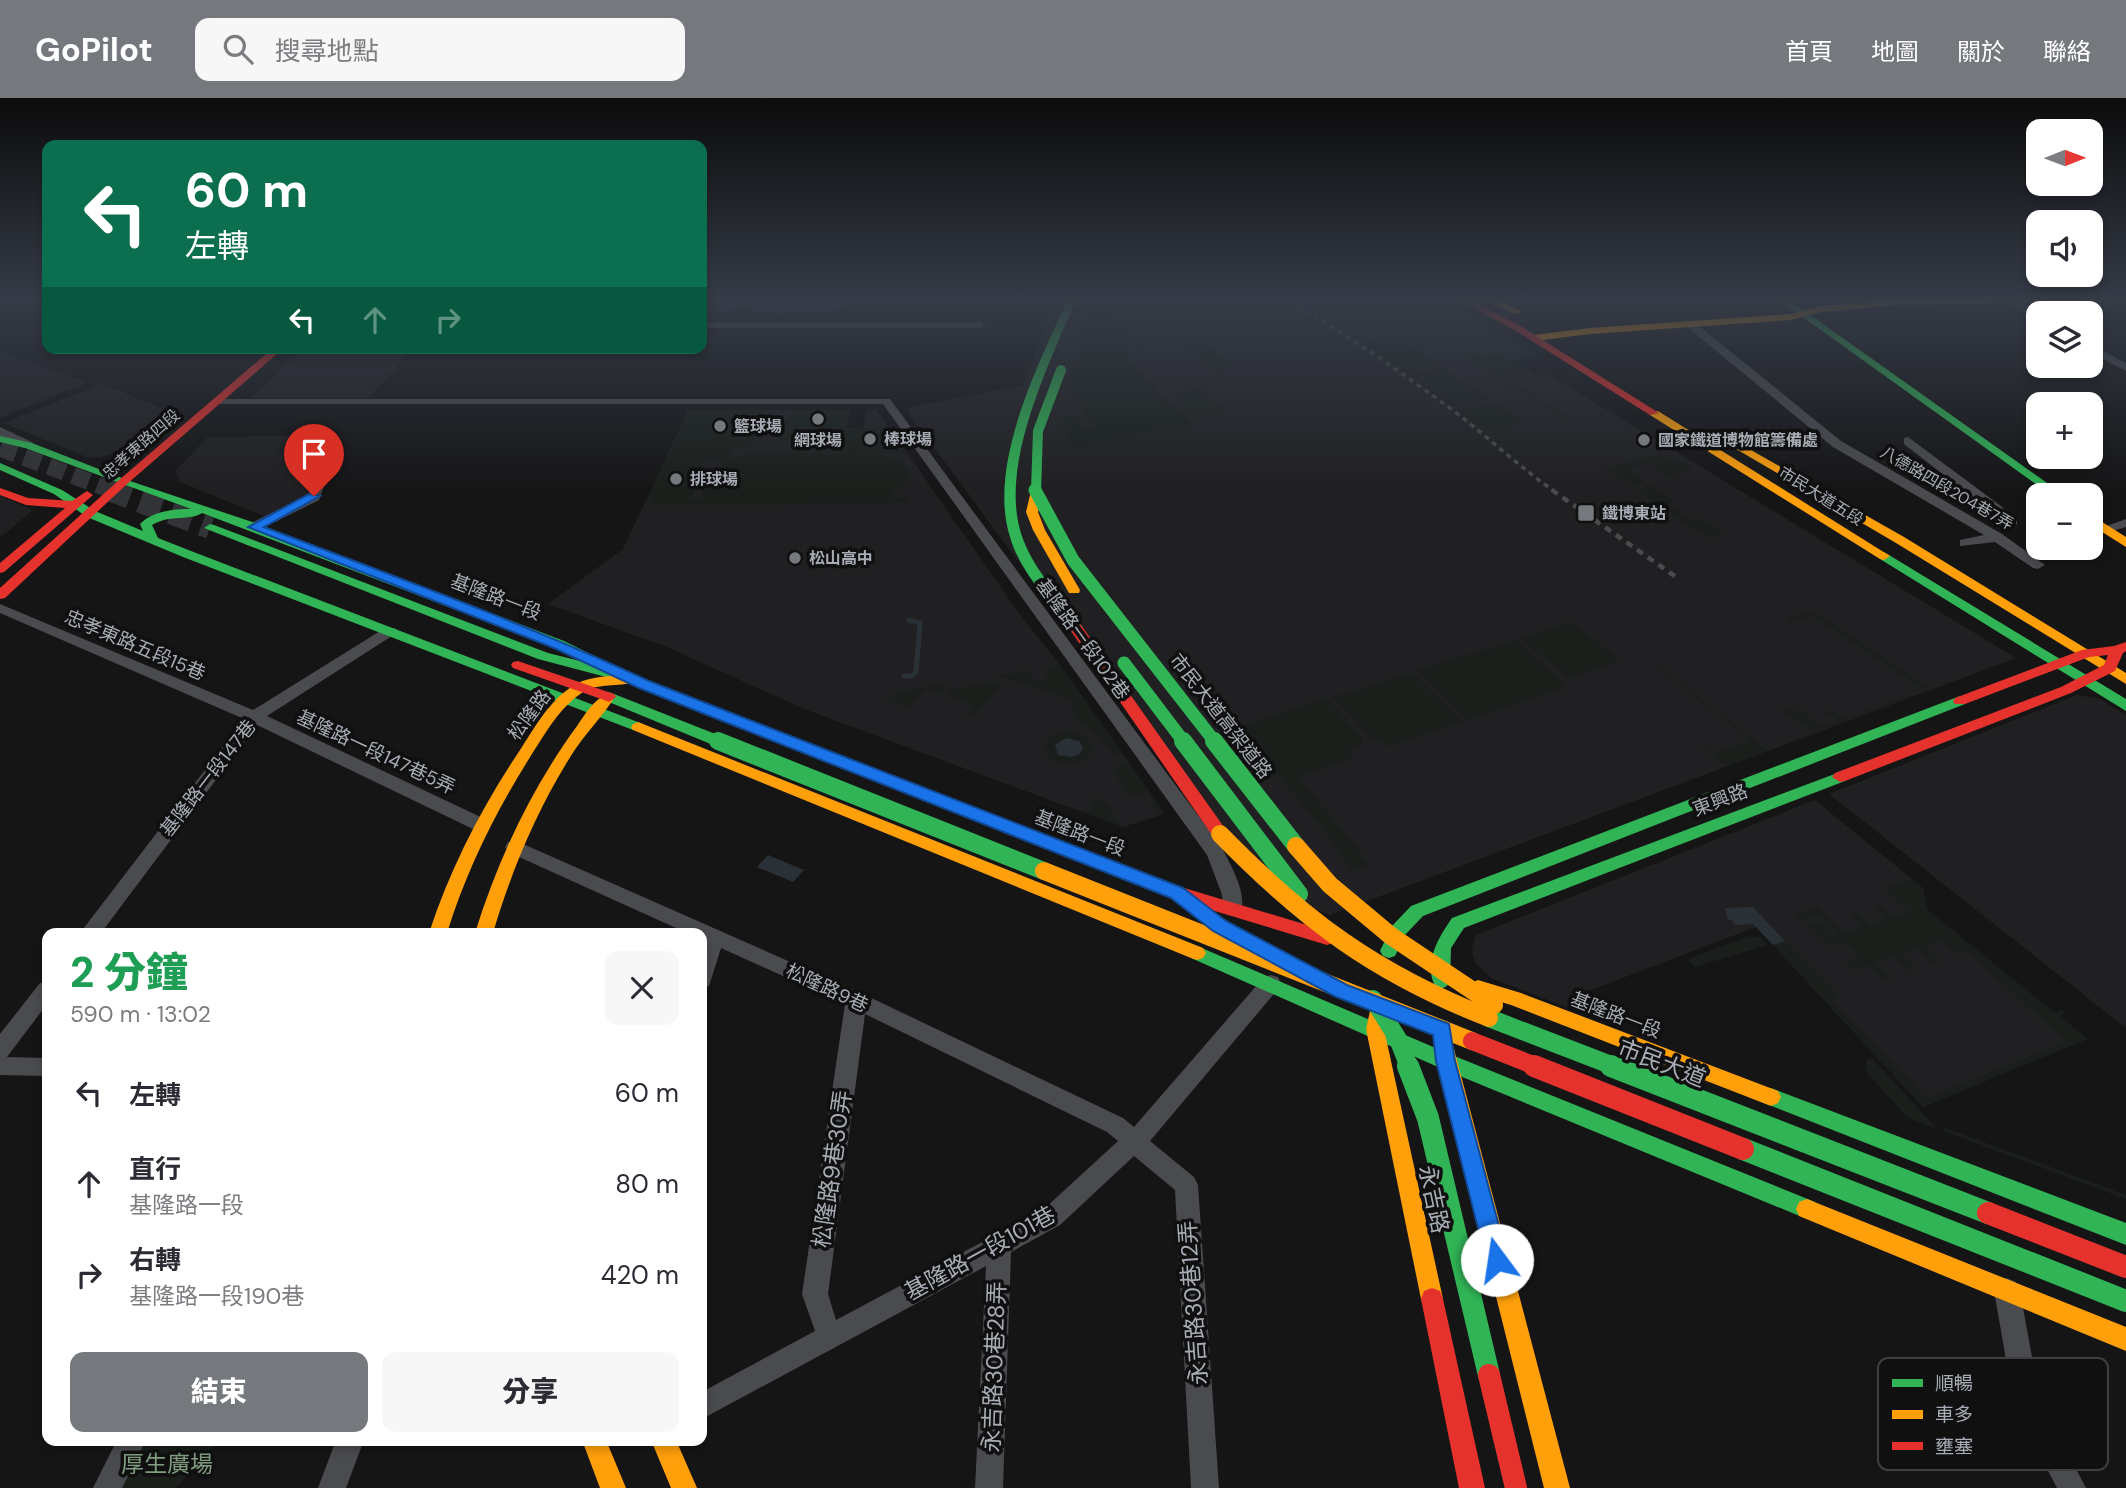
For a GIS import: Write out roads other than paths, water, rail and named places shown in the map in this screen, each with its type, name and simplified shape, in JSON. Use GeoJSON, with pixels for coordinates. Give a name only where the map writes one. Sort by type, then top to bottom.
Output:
{"type":"FeatureCollection","features":[{"type":"Feature","properties":{"kind":"main road","name":"忠孝東路四段"},"geometry":{"type":"LineString","coordinates":[[0,595],[91,514],[116,479],[240,362]]}},
{"type":"Feature","properties":{"kind":"main road","name":"忠孝東路四段"},"geometry":{"type":"LineString","coordinates":[[0,569],[75,505],[116,479],[216,402],[263,362]]}},
{"type":"Feature","properties":{"kind":"main road"},"geometry":{"type":"LineString","coordinates":[[1047,362],[1023,422],[1014,459],[1012,500],[1051,573],[1102,643],[1124,663]]}},
{"type":"Feature","properties":{"kind":"main road","name":"市民大道高架道路"},"geometry":{"type":"LineString","coordinates":[[1064,362],[1038,431],[1034,464],[1036,495],[1073,560],[1288,837],[1330,885],[1359,911],[1422,958],[1517,1020],[1574,1050]]}},
{"type":"Feature","properties":{"kind":"main road","name":"市民大道五段"},"geometry":{"type":"LineString","coordinates":[[1573,362],[2126,706]]}},
{"type":"Feature","properties":{"kind":"main road","name":"市民大道五段"},"geometry":{"type":"LineString","coordinates":[[1595,362],[2087,653],[2126,679]]}},
{"type":"Feature","properties":{"kind":"main road"},"geometry":{"type":"LineString","coordinates":[[1871,362],[2042,483]]}},
{"type":"Feature","properties":{"kind":"main road","name":"基隆路一段"},"geometry":{"type":"LineString","coordinates":[[0,439],[28,445],[116,479],[214,522],[254,527],[547,640],[630,679],[1177,893],[1233,908],[1385,959],[1514,998],[2126,1234]]}},
{"type":"Feature","properties":{"kind":"main road"},"geometry":{"type":"LineString","coordinates":[[0,466],[58,492],[91,514],[153,540],[566,698],[1271,983],[1445,1061],[2126,1339]]}},
{"type":"Feature","properties":{"kind":"main road"},"geometry":{"type":"LineString","coordinates":[[0,478],[50,499],[75,505]]}},
{"type":"Feature","properties":{"kind":"main road"},"geometry":{"type":"LineString","coordinates":[[0,491],[26,501],[75,505]]}},
{"type":"Feature","properties":{"kind":"main road"},"geometry":{"type":"LineString","coordinates":[[1036,495],[1032,512],[1039,530],[1069,583],[1085,604]]}},
{"type":"Feature","properties":{"kind":"main road","name":"市民大道"},"geometry":{"type":"LineString","coordinates":[[1012,500],[1012,530],[1021,548],[1220,834],[1251,869],[1319,928],[1352,951],[1429,994],[1561,1048],[2126,1266]]}},
{"type":"Feature","properties":{"kind":"main road"},"geometry":{"type":"LineString","coordinates":[[153,540],[146,524],[159,515],[192,513],[544,656],[630,679]]}},
{"type":"Feature","properties":{"kind":"main road"},"geometry":{"type":"LineString","coordinates":[[2105,529],[2126,543]]}},
{"type":"Feature","properties":{"kind":"main road"},"geometry":{"type":"LineString","coordinates":[[193,537],[526,668],[609,697],[2126,1301]]}},
{"type":"Feature","properties":{"kind":"main road"},"geometry":{"type":"LineString","coordinates":[[1114,645],[1124,663],[1350,963]]}},
{"type":"Feature","properties":{"kind":"main road","name":"東興路"},"geometry":{"type":"LineString","coordinates":[[1385,959],[1398,931],[1417,911],[1796,761],[2087,653],[2121,648]]}},
{"type":"Feature","properties":{"kind":"main road","name":"東興路"},"geometry":{"type":"LineString","coordinates":[[1445,1061],[1442,947],[1458,923],[2066,690],[2110,668],[2121,648]]}},
{"type":"Feature","properties":{"kind":"main road"},"geometry":{"type":"LineString","coordinates":[[485,928],[491,902],[514,847],[577,734],[596,710],[630,679]]}},
{"type":"Feature","properties":{"kind":"main road","name":"松隆路"},"geometry":{"type":"LineString","coordinates":[[440,928],[459,867],[481,825],[538,732],[566,698],[581,687],[630,679]]}},
{"type":"Feature","properties":{"kind":"main road"},"geometry":{"type":"LineString","coordinates":[[581,687],[596,710]]}},
{"type":"Feature","properties":{"kind":"main road"},"geometry":{"type":"LineString","coordinates":[[1177,893],[1220,926],[1341,990],[2126,1301]]}},
{"type":"Feature","properties":{"kind":"main road","name":"永吉路"},"geometry":{"type":"LineString","coordinates":[[1385,959],[1375,1029],[1472,1488]]}},
{"type":"Feature","properties":{"kind":"main road"},"geometry":{"type":"LineString","coordinates":[[1363,984],[1398,1040],[1428,1118],[1516,1488]]}},
{"type":"Feature","properties":{"kind":"main road","name":"市民大道"},"geometry":{"type":"LineString","coordinates":[[1574,1050],[2126,1266]]}},
{"type":"Feature","properties":{"kind":"main road"},"geometry":{"type":"LineString","coordinates":[[1445,1061],[1557,1488]]}},
{"type":"Feature","properties":{"kind":"main road"},"geometry":{"type":"LineString","coordinates":[[596,1446],[613,1488]]}},
{"type":"Feature","properties":{"kind":"main road"},"geometry":{"type":"LineString","coordinates":[[666,1446],[684,1488]]}},
{"type":"Feature","properties":{"kind":"street","name":"八德路四段204巷7弄"},"geometry":{"type":"LineString","coordinates":[[1737,362],[1838,444],[1997,537],[2038,565]]}},
{"type":"Feature","properties":{"kind":"street","name":"基隆路一段102巷"},"geometry":{"type":"LineString","coordinates":[[216,402],[886,401],[1215,853],[1231,892],[1233,908]]}},
{"type":"Feature","properties":{"kind":"street","name":"基隆路一段"},"geometry":{"type":"LineString","coordinates":[[0,431],[28,445]]}},
{"type":"Feature","properties":{"kind":"street"},"geometry":{"type":"LineString","coordinates":[[1908,441],[2012,521]]}},
{"type":"Feature","properties":{"kind":"street"},"geometry":{"type":"LineString","coordinates":[[254,527],[314,496],[327,461]]}},
{"type":"Feature","properties":{"kind":"street"},"geometry":{"type":"LineString","coordinates":[[2105,529],[2126,523]]}},
{"type":"Feature","properties":{"kind":"street"},"geometry":{"type":"LineString","coordinates":[[1965,543],[1997,537]]}},
{"type":"Feature","properties":{"kind":"street","name":"忠孝東路五段15巷"},"geometry":{"type":"LineString","coordinates":[[0,608],[254,717]]}},
{"type":"Feature","properties":{"kind":"street","name":"基隆路一段147巷"},"geometry":{"type":"LineString","coordinates":[[94,928],[254,717],[390,631]]}},
{"type":"Feature","properties":{"kind":"street","name":"基隆路一段147巷5弄"},"geometry":{"type":"LineString","coordinates":[[254,717],[481,825]]}},
{"type":"Feature","properties":{"kind":"street","name":"松隆路9巷"},"geometry":{"type":"LineString","coordinates":[[514,847],[696,928]]}},
{"type":"Feature","properties":{"kind":"street","name":"松隆路9巷"},"geometry":{"type":"LineString","coordinates":[[707,933],[856,1000],[1115,1125],[1134,1141]]}},
{"type":"Feature","properties":{"kind":"street"},"geometry":{"type":"LineString","coordinates":[[707,962],[714,936]]}},
{"type":"Feature","properties":{"kind":"street","name":"基隆路一段101巷"},"geometry":{"type":"LineString","coordinates":[[707,1403],[1052,1217],[1134,1141],[1271,983]]}},
{"type":"Feature","properties":{"kind":"street"},"geometry":{"type":"LineString","coordinates":[[0,1050],[42,995]]}},
{"type":"Feature","properties":{"kind":"street","name":"松隆路9巷30弄"},"geometry":{"type":"LineString","coordinates":[[829,1335],[815,1294],[856,1000]]}},
{"type":"Feature","properties":{"kind":"street"},"geometry":{"type":"LineString","coordinates":[[0,1066],[42,1067]]}},
{"type":"Feature","properties":{"kind":"street","name":"永吉路30巷12弄"},"geometry":{"type":"LineString","coordinates":[[1134,1141],[1186,1185],[1205,1488]]}},
{"type":"Feature","properties":{"kind":"street","name":"永吉路30巷28弄"},"geometry":{"type":"LineString","coordinates":[[989,1488],[999,1247]]}},
{"type":"Feature","properties":{"kind":"street"},"geometry":{"type":"LineString","coordinates":[[2007,1291],[2019,1358]]}},
{"type":"Feature","properties":{"kind":"street"},"geometry":{"type":"LineString","coordinates":[[107,1488],[129,1446]]}},
{"type":"Feature","properties":{"kind":"street"},"geometry":{"type":"LineString","coordinates":[[332,1488],[348,1446]]}},
{"type":"Feature","properties":{"kind":"street"},"geometry":{"type":"LineString","coordinates":[[2061,1470],[2071,1488]]}},
{"type":"Feature","properties":{"kind":"waterway"},"geometry":{"type":"LineString","coordinates":[[904,676],[912,676],[916,672],[920,623],[909,620]]}},
{"type":"Feature","properties":{"kind":"tunnel"},"geometry":{"type":"LineString","coordinates":[[0,448],[114,491]]}},
{"type":"Feature","properties":{"kind":"tunnel"},"geometry":{"type":"LineString","coordinates":[[109,490],[210,528]]}},
{"type":"Feature","properties":{"kind":"railway"},"geometry":{"type":"LineString","coordinates":[[1385,362],[1459,415],[1554,491]]}},
{"type":"Feature","properties":{"kind":"railway"},"geometry":{"type":"LineString","coordinates":[[1552,490],[1676,577]]}},
{"type":"Feature","properties":{"kind":"place","name":"網球場"},"geometry":{"type":"Point","coordinates":[818,419]}},
{"type":"Feature","properties":{"kind":"place","name":"籃球場"},"geometry":{"type":"Point","coordinates":[720,426]}},
{"type":"Feature","properties":{"kind":"place","name":"棒球場"},"geometry":{"type":"Point","coordinates":[870,439]}},
{"type":"Feature","properties":{"kind":"place","name":"國家鐵道博物館籌備處"},"geometry":{"type":"Point","coordinates":[1644,440]}},
{"type":"Feature","properties":{"kind":"place","name":"排球場"},"geometry":{"type":"Point","coordinates":[676,479]}},
{"type":"Feature","properties":{"kind":"place","name":"鐵博東站"},"geometry":{"type":"Point","coordinates":[1586,513]}},
{"type":"Feature","properties":{"kind":"place","name":"松山高中"},"geometry":{"type":"Point","coordinates":[795,558]}},
{"type":"Feature","properties":{"kind":"park label","name":"厚生廣場"},"geometry":{"type":"Point","coordinates":[167,1464]}}]}
